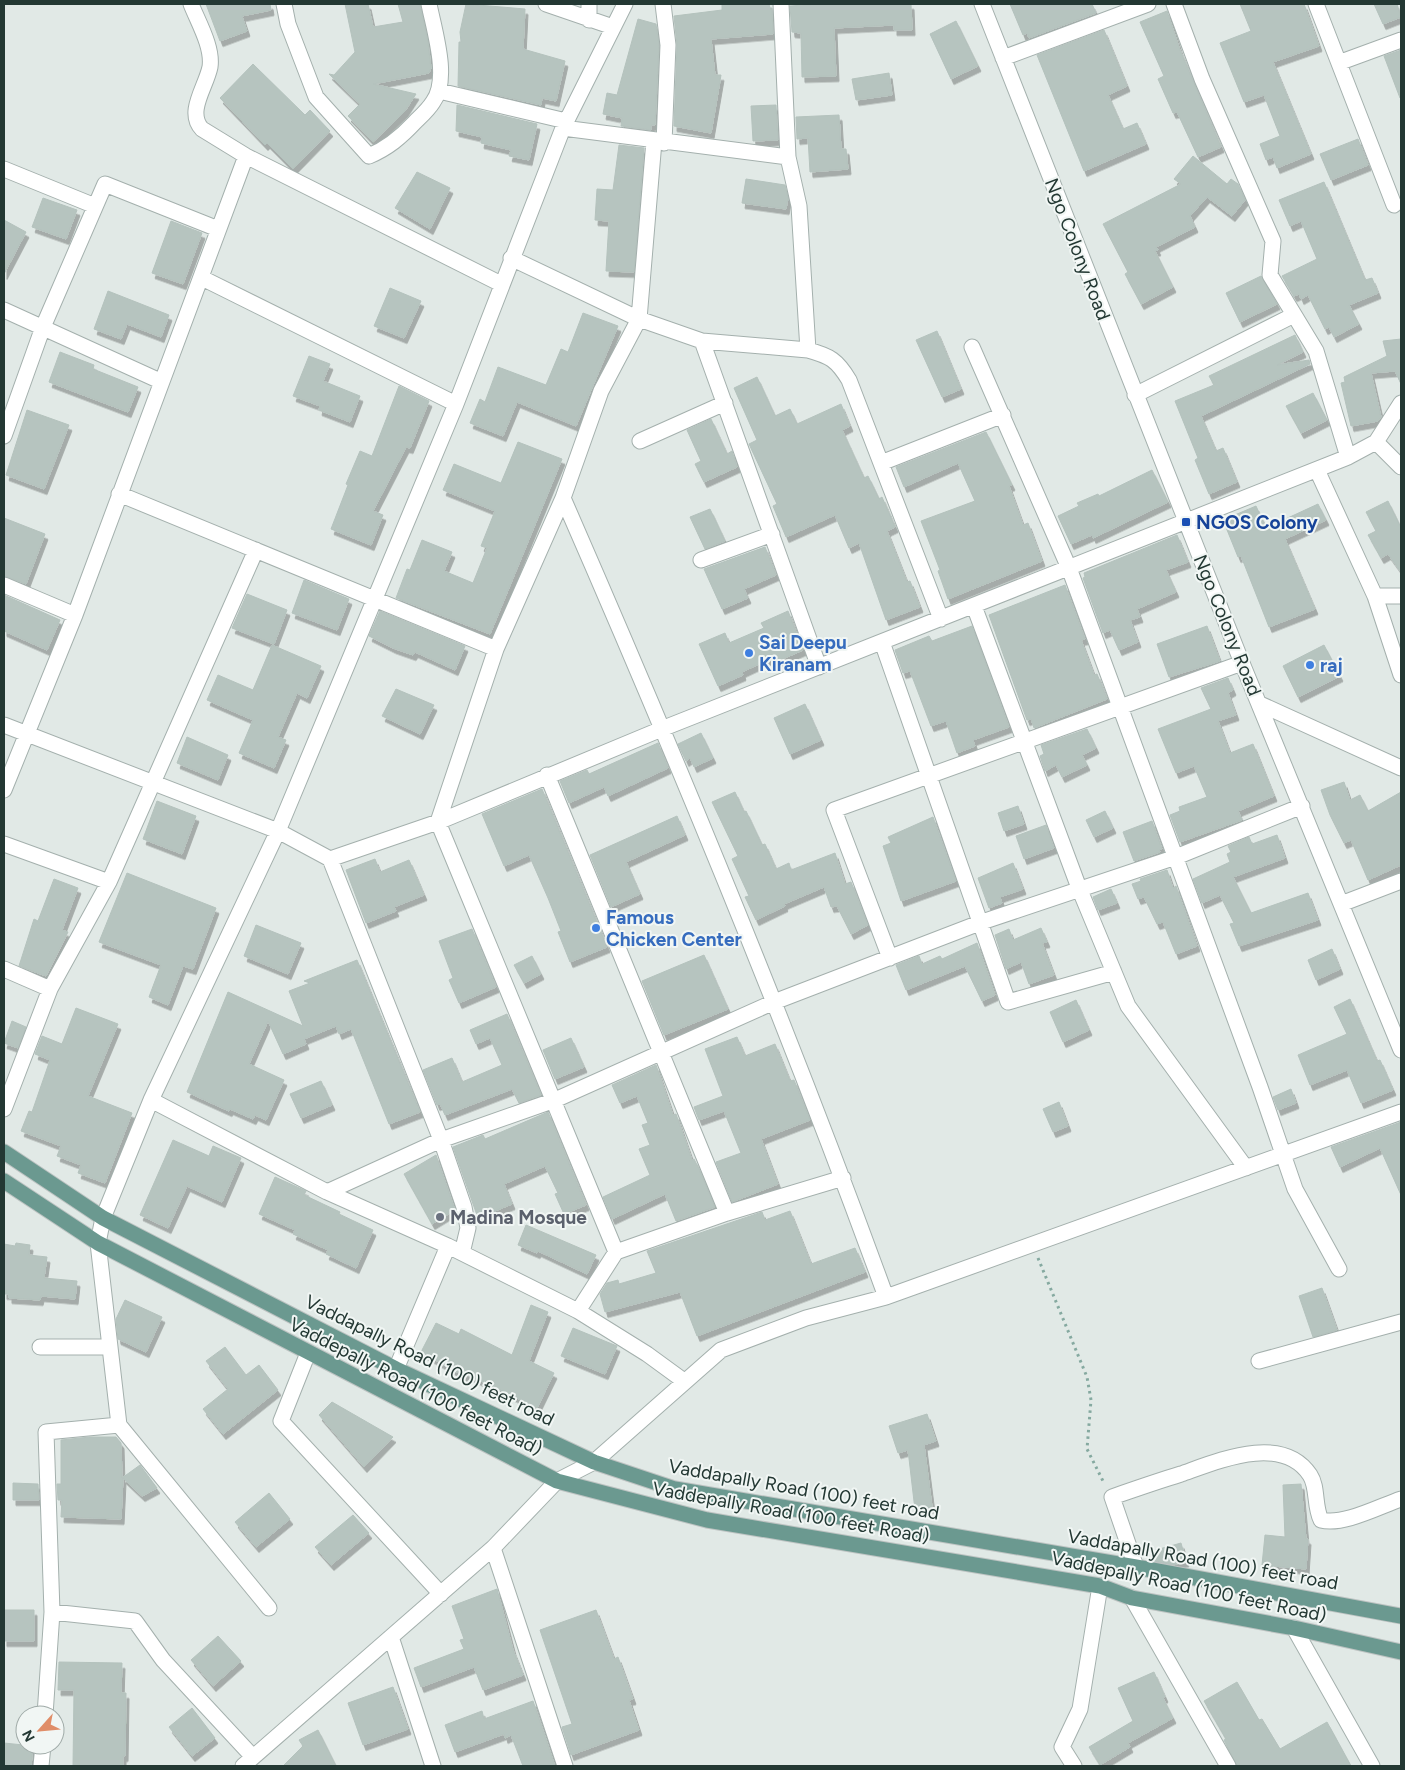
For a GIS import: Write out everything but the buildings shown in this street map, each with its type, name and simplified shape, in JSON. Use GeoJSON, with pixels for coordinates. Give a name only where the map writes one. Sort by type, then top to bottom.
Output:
{"type":"FeatureCollection","features":[{"type":"Feature","properties":{"kind":"main road","name":"Vaddapally Road (100) feet road"},"geometry":{"type":"LineString","coordinates":[[4,1152],[103,1218],[396,1369],[594,1462],[675,1488],[1136,1567],[1401,1616]]}},
{"type":"Feature","properties":{"kind":"main road","name":"Vaddepally Road (100 feet Road)"},"geometry":{"type":"LineString","coordinates":[[4,1181],[98,1243],[557,1482],[707,1520],[1100,1586],[1132,1598],[1294,1628],[1401,1652]]}},
{"type":"Feature","properties":{"kind":"street"},"geometry":{"type":"LineString","coordinates":[[191,4],[211,57],[208,76],[194,113],[195,119],[202,129],[246,156],[501,284]]}},
{"type":"Feature","properties":{"kind":"street"},"geometry":{"type":"LineString","coordinates":[[284,4],[288,24],[316,97],[368,156],[383,150],[401,137],[434,102],[439,91],[440,66],[429,4]]}},
{"type":"Feature","properties":{"kind":"street"},"geometry":{"type":"LineString","coordinates":[[546,4],[613,27]]}},
{"type":"Feature","properties":{"kind":"street"},"geometry":{"type":"LineString","coordinates":[[589,4],[590,20]]}},
{"type":"Feature","properties":{"kind":"street"},"geometry":{"type":"LineString","coordinates":[[269,1608],[119,1425],[98,1243],[103,1218],[151,1100],[278,831],[373,599],[456,404],[564,124],[625,4]]}},
{"type":"Feature","properties":{"kind":"street"},"geometry":{"type":"LineString","coordinates":[[616,1252],[555,1100],[438,822],[496,649],[563,498],[601,391],[639,319],[668,45],[663,4]]}},
{"type":"Feature","properties":{"kind":"street"},"geometry":{"type":"LineString","coordinates":[[781,4],[788,158],[799,206],[808,350]]}},
{"type":"Feature","properties":{"kind":"street","name":"Ngo Colony Road"},"geometry":{"type":"LineString","coordinates":[[982,4],[1242,663],[1401,1050]]}},
{"type":"Feature","properties":{"kind":"street"},"geometry":{"type":"LineString","coordinates":[[1003,58],[1148,4]]}},
{"type":"Feature","properties":{"kind":"street"},"geometry":{"type":"LineString","coordinates":[[1174,4],[1202,79],[1273,241],[1270,275],[1316,351],[1348,456]]}},
{"type":"Feature","properties":{"kind":"street"},"geometry":{"type":"LineString","coordinates":[[1316,4],[1341,62],[1394,205]]}},
{"type":"Feature","properties":{"kind":"street"},"geometry":{"type":"LineString","coordinates":[[1341,62],[1401,40]]}},
{"type":"Feature","properties":{"kind":"street"},"geometry":{"type":"LineString","coordinates":[[439,91],[564,124],[659,142],[788,158]]}},
{"type":"Feature","properties":{"kind":"street"},"geometry":{"type":"LineString","coordinates":[[4,790],[74,615],[160,381],[202,278],[218,229],[246,156]]}},
{"type":"Feature","properties":{"kind":"street"},"geometry":{"type":"LineString","coordinates":[[4,169],[95,206]]}},
{"type":"Feature","properties":{"kind":"street"},"geometry":{"type":"LineString","coordinates":[[4,436],[44,327],[105,184],[218,229]]}},
{"type":"Feature","properties":{"kind":"street"},"geometry":{"type":"LineString","coordinates":[[511,258],[639,319],[702,341],[808,350],[824,354],[839,364],[849,380],[941,618]]}},
{"type":"Feature","properties":{"kind":"street"},"geometry":{"type":"LineString","coordinates":[[202,278],[456,404]]}},
{"type":"Feature","properties":{"kind":"street"},"geometry":{"type":"LineString","coordinates":[[4,310],[160,381]]}},
{"type":"Feature","properties":{"kind":"street"},"geometry":{"type":"LineString","coordinates":[[1135,395],[1294,315]]}},
{"type":"Feature","properties":{"kind":"street"},"geometry":{"type":"LineString","coordinates":[[702,341],[819,667]]}},
{"type":"Feature","properties":{"kind":"street"},"geometry":{"type":"LineString","coordinates":[[972,347],[1069,568],[1260,1087],[1282,1155],[1306,1212],[1339,1269]]}},
{"type":"Feature","properties":{"kind":"street"},"geometry":{"type":"LineString","coordinates":[[640,441],[725,403]]}},
{"type":"Feature","properties":{"kind":"street"},"geometry":{"type":"LineString","coordinates":[[330,859],[438,822],[664,728],[1316,470],[1376,442],[1401,403]]}},
{"type":"Feature","properties":{"kind":"street"},"geometry":{"type":"LineString","coordinates":[[881,463],[1002,416]]}},
{"type":"Feature","properties":{"kind":"street"},"geometry":{"type":"LineString","coordinates":[[1376,442],[1401,467]]}},
{"type":"Feature","properties":{"kind":"street"},"geometry":{"type":"LineString","coordinates":[[1316,470],[1375,596],[1401,675]]}},
{"type":"Feature","properties":{"kind":"street"},"geometry":{"type":"LineString","coordinates":[[119,494],[496,649]]}},
{"type":"Feature","properties":{"kind":"street"},"geometry":{"type":"LineString","coordinates":[[563,498],[664,728],[843,1178],[886,1297]]}},
{"type":"Feature","properties":{"kind":"street"},"geometry":{"type":"LineString","coordinates":[[701,560],[772,534]]}},
{"type":"Feature","properties":{"kind":"street"},"geometry":{"type":"LineString","coordinates":[[4,1109],[50,988],[109,882],[152,781],[256,550]]}},
{"type":"Feature","properties":{"kind":"street"},"geometry":{"type":"LineString","coordinates":[[4,585],[74,615]]}},
{"type":"Feature","properties":{"kind":"street"},"geometry":{"type":"LineString","coordinates":[[1375,596],[1401,596]]}},
{"type":"Feature","properties":{"kind":"street"},"geometry":{"type":"LineString","coordinates":[[974,606],[1079,888],[1128,1006],[1246,1168]]}},
{"type":"Feature","properties":{"kind":"street"},"geometry":{"type":"LineString","coordinates":[[882,642],[982,922],[1008,1002],[1114,972]]}},
{"type":"Feature","properties":{"kind":"street"},"geometry":{"type":"LineString","coordinates":[[890,958],[834,810],[1242,663]]}},
{"type":"Feature","properties":{"kind":"street"},"geometry":{"type":"LineString","coordinates":[[1260,704],[1401,768]]}},
{"type":"Feature","properties":{"kind":"street"},"geometry":{"type":"LineString","coordinates":[[4,725],[278,831],[330,859],[441,1140],[467,1216],[468,1228],[455,1250],[396,1369]]}},
{"type":"Feature","properties":{"kind":"street"},"geometry":{"type":"LineString","coordinates":[[548,775],[727,1213]]}},
{"type":"Feature","properties":{"kind":"street"},"geometry":{"type":"LineString","coordinates":[[327,1192],[441,1140],[555,1100],[774,1002],[982,922],[1176,857],[1302,806]]}},
{"type":"Feature","properties":{"kind":"street"},"geometry":{"type":"LineString","coordinates":[[4,844],[109,882]]}},
{"type":"Feature","properties":{"kind":"street"},"geometry":{"type":"LineString","coordinates":[[1341,904],[1401,881]]}},
{"type":"Feature","properties":{"kind":"street"},"geometry":{"type":"LineString","coordinates":[[4,969],[50,988]]}},
{"type":"Feature","properties":{"kind":"street"},"geometry":{"type":"LineString","coordinates":[[151,1100],[327,1192],[455,1250],[578,1311],[647,1354],[684,1381]]}},
{"type":"Feature","properties":{"kind":"street"},"geometry":{"type":"LineString","coordinates":[[52,1612],[136,1621],[163,1660],[248,1762],[493,1548],[557,1482],[594,1462],[684,1381],[722,1350],[806,1318],[886,1297],[1401,1112]]}},
{"type":"Feature","properties":{"kind":"street"},"geometry":{"type":"LineString","coordinates":[[578,1311],[616,1252],[727,1213],[843,1178]]}},
{"type":"Feature","properties":{"kind":"street"},"geometry":{"type":"LineString","coordinates":[[1259,1361],[1401,1322]]}},
{"type":"Feature","properties":{"kind":"street"},"geometry":{"type":"LineString","coordinates":[[40,1347],[110,1346]]}},
{"type":"Feature","properties":{"kind":"street"},"geometry":{"type":"LineString","coordinates":[[308,1354],[281,1421],[441,1594]]}},
{"type":"Feature","properties":{"kind":"street"},"geometry":{"type":"LineString","coordinates":[[46,1705],[52,1612],[46,1432],[119,1425]]}},
{"type":"Feature","properties":{"kind":"street"},"geometry":{"type":"LineString","coordinates":[[1136,1567],[1112,1497],[1238,1455],[1262,1453],[1290,1458],[1304,1468],[1312,1477],[1316,1511],[1321,1520],[1329,1522],[1340,1520],[1401,1499]]}},
{"type":"Feature","properties":{"kind":"street"},"geometry":{"type":"LineString","coordinates":[[493,1548],[564,1766]]}},
{"type":"Feature","properties":{"kind":"street"},"geometry":{"type":"LineString","coordinates":[[1074,1766],[1062,1747],[1080,1709],[1100,1586]]}},
{"type":"Feature","properties":{"kind":"street"},"geometry":{"type":"LineString","coordinates":[[1132,1598],[1228,1766]]}},
{"type":"Feature","properties":{"kind":"street"},"geometry":{"type":"LineString","coordinates":[[1294,1628],[1372,1766]]}},
{"type":"Feature","properties":{"kind":"street"},"geometry":{"type":"LineString","coordinates":[[391,1637],[433,1766]]}},
{"type":"Feature","properties":{"kind":"path"},"geometry":{"type":"LineString","coordinates":[[1032,1245],[1086,1377],[1090,1400],[1088,1449],[1112,1497]]}},
{"type":"Feature","properties":{"kind":"place","name":"NGOS Colony"},"geometry":{"type":"Point","coordinates":[1186,522]}},
{"type":"Feature","properties":{"kind":"place","name":"Sai Deepu Kiranam"},"geometry":{"type":"Point","coordinates":[749,653]}},
{"type":"Feature","properties":{"kind":"place","name":"raj"},"geometry":{"type":"Point","coordinates":[1310,665]}},
{"type":"Feature","properties":{"kind":"place","name":"Famous Chicken Center"},"geometry":{"type":"Point","coordinates":[596,928]}},
{"type":"Feature","properties":{"kind":"place","name":"Madina Mosque"},"geometry":{"type":"Point","coordinates":[440,1217]}}]}
